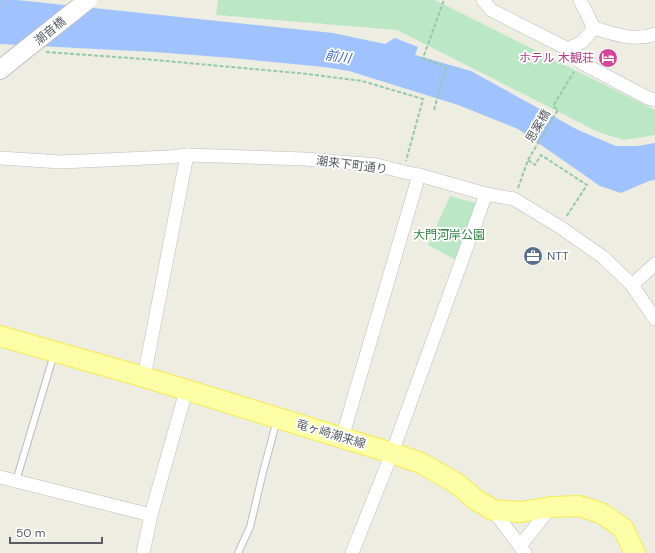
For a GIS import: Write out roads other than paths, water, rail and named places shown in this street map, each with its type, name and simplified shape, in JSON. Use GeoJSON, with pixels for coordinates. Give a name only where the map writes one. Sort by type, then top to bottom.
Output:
{"type":"FeatureCollection","features":[{"type":"Feature","properties":{"kind":"main road","name":"竜ヶ崎潮来線"},"geometry":{"type":"LineString","coordinates":[[0,336],[144,377],[186,391],[392,452],[421,463],[456,483],[475,499],[493,510],[520,512],[552,507],[579,506],[601,513],[623,528],[635,553]]}},
{"type":"Feature","properties":{"kind":"street","name":"潮音橋"},"geometry":{"type":"LineString","coordinates":[[6,66],[88,0]]}},
{"type":"Feature","properties":{"kind":"street"},"geometry":{"type":"LineString","coordinates":[[484,0],[491,10],[568,49],[580,62],[648,98],[655,100]]}},
{"type":"Feature","properties":{"kind":"street"},"geometry":{"type":"LineString","coordinates":[[580,0],[594,28],[627,38],[648,37],[655,34]]}},
{"type":"Feature","properties":{"kind":"street"},"geometry":{"type":"LineString","coordinates":[[568,49],[582,42],[594,28]]}},
{"type":"Feature","properties":{"kind":"street"},"geometry":{"type":"LineString","coordinates":[[144,377],[186,155]]}},
{"type":"Feature","properties":{"kind":"street","name":"潮来下町通り"},"geometry":{"type":"LineString","coordinates":[[0,158],[61,162],[186,155],[304,159],[377,165],[419,174],[486,194],[514,199],[560,227],[603,257],[632,285],[655,319]]}},
{"type":"Feature","properties":{"kind":"street"},"geometry":{"type":"LineString","coordinates":[[342,438],[419,174]]}},
{"type":"Feature","properties":{"kind":"street"},"geometry":{"type":"LineString","coordinates":[[352,553],[392,452],[486,194]]}},
{"type":"Feature","properties":{"kind":"street"},"geometry":{"type":"LineString","coordinates":[[632,285],[655,264]]}},
{"type":"Feature","properties":{"kind":"street"},"geometry":{"type":"LineString","coordinates":[[143,553],[151,515],[186,391]]}},
{"type":"Feature","properties":{"kind":"street"},"geometry":{"type":"LineString","coordinates":[[0,477],[151,515]]}},
{"type":"Feature","properties":{"kind":"street"},"geometry":{"type":"LineString","coordinates":[[493,510],[523,549],[552,507]]}},
{"type":"Feature","properties":{"kind":"lane"},"geometry":{"type":"LineString","coordinates":[[16,481],[55,352]]}},
{"type":"Feature","properties":{"kind":"lane"},"geometry":{"type":"LineString","coordinates":[[238,553],[250,528],[277,418]]}},
{"type":"Feature","properties":{"kind":"water","name":"前川"},"geometry":{"type":"Polygon","coordinates":[[[0,0],[17,0],[333,33],[385,44],[395,38],[418,47],[415,55],[471,71],[578,130],[616,146],[638,146],[655,143],[655,180],[649,181],[621,193],[600,186],[518,129],[458,105],[349,71],[324,67],[232,58],[154,52],[0,44],[0,0]]]}},
{"type":"Feature","properties":{"kind":"railway"},"geometry":{"type":"LineString","coordinates":[[0,7],[8,0]]}},
{"type":"Feature","properties":{"kind":"place","name":"ホテル 木観荘"},"geometry":{"type":"Point","coordinates":[608,58]}},
{"type":"Feature","properties":{"kind":"place","name":"NTT"},"geometry":{"type":"Point","coordinates":[533,256]}},
{"type":"Feature","properties":{"kind":"park label","name":"大門河岸公園"},"geometry":{"type":"Point","coordinates":[449,235]}}]}
